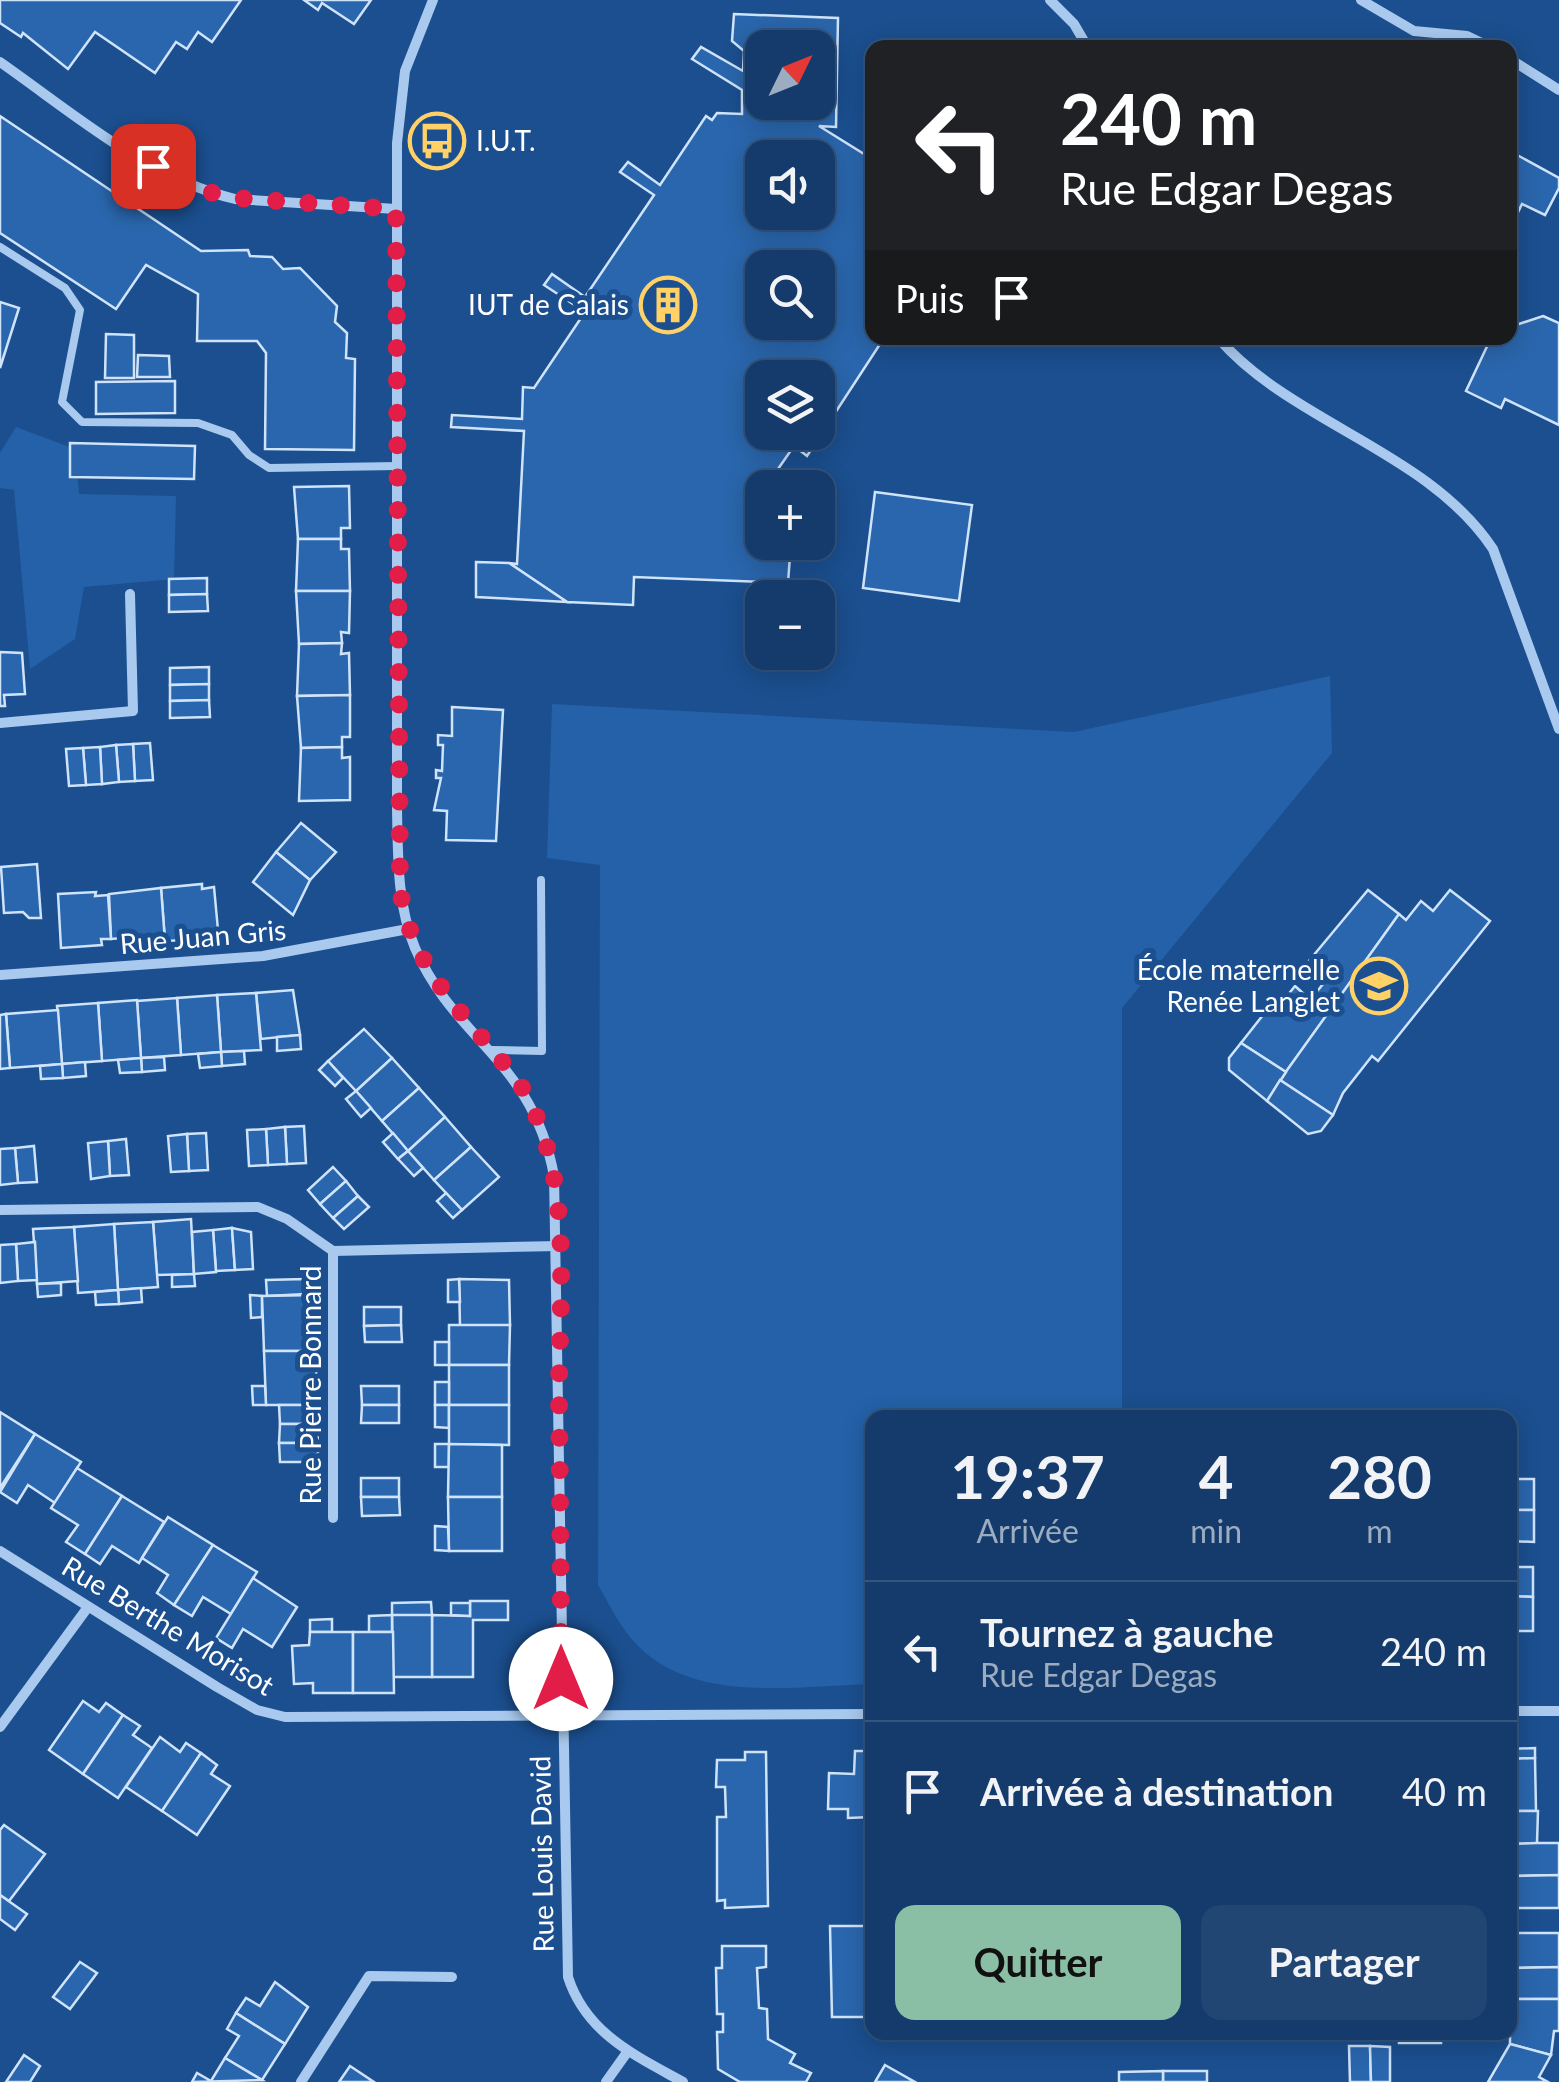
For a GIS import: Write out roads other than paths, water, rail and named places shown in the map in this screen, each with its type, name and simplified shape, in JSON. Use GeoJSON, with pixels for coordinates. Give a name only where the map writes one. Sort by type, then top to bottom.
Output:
{"type":"FeatureCollection","features":[{"type":"Feature","properties":{"kind":"street","name":"Rue Louis David"},"geometry":{"type":"LineString","coordinates":[[433,0],[405,71],[396,209],[397,833],[408,929],[442,994],[521,1086],[542,1129],[554,1176],[568,1976],[581,2010],[592,2024],[628,2051],[683,2082]]}},
{"type":"Feature","properties":{"kind":"street"},"geometry":{"type":"LineString","coordinates":[[1050,0],[1074,24],[1083,40]]}},
{"type":"Feature","properties":{"kind":"street"},"geometry":{"type":"LineString","coordinates":[[1361,0],[1396,22],[1430,35],[1467,36],[1475,40]]}},
{"type":"Feature","properties":{"kind":"street"},"geometry":{"type":"LineString","coordinates":[[1427,40],[1430,35]]}},
{"type":"Feature","properties":{"kind":"street"},"geometry":{"type":"LineString","coordinates":[[0,62],[153,166],[209,192],[235,198],[396,209]]}},
{"type":"Feature","properties":{"kind":"street"},"geometry":{"type":"LineString","coordinates":[[1517,63],[1559,90]]}},
{"type":"Feature","properties":{"kind":"street"},"geometry":{"type":"LineString","coordinates":[[1228,345],[1254,370],[1435,488],[1476,524],[1493,549],[1559,729]]}},
{"type":"Feature","properties":{"kind":"street"},"geometry":{"type":"LineString","coordinates":[[0,723],[134,711],[130,594]]}},
{"type":"Feature","properties":{"kind":"street","name":"Rue Juan Gris"},"geometry":{"type":"LineString","coordinates":[[0,975],[263,956],[408,929]]}},
{"type":"Feature","properties":{"kind":"street","name":"Rue Pierre Bonnard"},"geometry":{"type":"LineString","coordinates":[[0,1210],[258,1207],[287,1219],[306,1236],[333,1251],[558,1246]]}},
{"type":"Feature","properties":{"kind":"street","name":"Rue Pierre Bonnard"},"geometry":{"type":"LineString","coordinates":[[333,1251],[333,1518]]}},
{"type":"Feature","properties":{"kind":"street","name":"Rue Berthe Morisot"},"geometry":{"type":"LineString","coordinates":[[0,1551],[257,1710],[285,1717],[865,1714]]}},
{"type":"Feature","properties":{"kind":"street"},"geometry":{"type":"LineString","coordinates":[[0,1728],[88,1607]]}},
{"type":"Feature","properties":{"kind":"street"},"geometry":{"type":"LineString","coordinates":[[1517,1711],[1559,1710]]}},
{"type":"Feature","properties":{"kind":"street"},"geometry":{"type":"LineString","coordinates":[[302,2082],[369,1976],[452,1977]]}},
{"type":"Feature","properties":{"kind":"street"},"geometry":{"type":"LineString","coordinates":[[606,2082],[628,2051]]}},
{"type":"Feature","properties":{"kind":"lane"},"geometry":{"type":"LineString","coordinates":[[0,247],[66,288],[80,310],[62,402],[82,422],[198,423],[232,435],[249,455],[268,468],[398,466]]}},
{"type":"Feature","properties":{"kind":"lane"},"geometry":{"type":"LineString","coordinates":[[492,1050],[542,1051],[541,880]]}},
{"type":"Feature","properties":{"kind":"place","name":"I.U.T."},"geometry":{"type":"Point","coordinates":[437,141]}},
{"type":"Feature","properties":{"kind":"place","name":"IUT de Calais"},"geometry":{"type":"Point","coordinates":[668,305]}},
{"type":"Feature","properties":{"kind":"place","name":"École maternelle Renée Langlet"},"geometry":{"type":"Point","coordinates":[1379,986]}}]}
